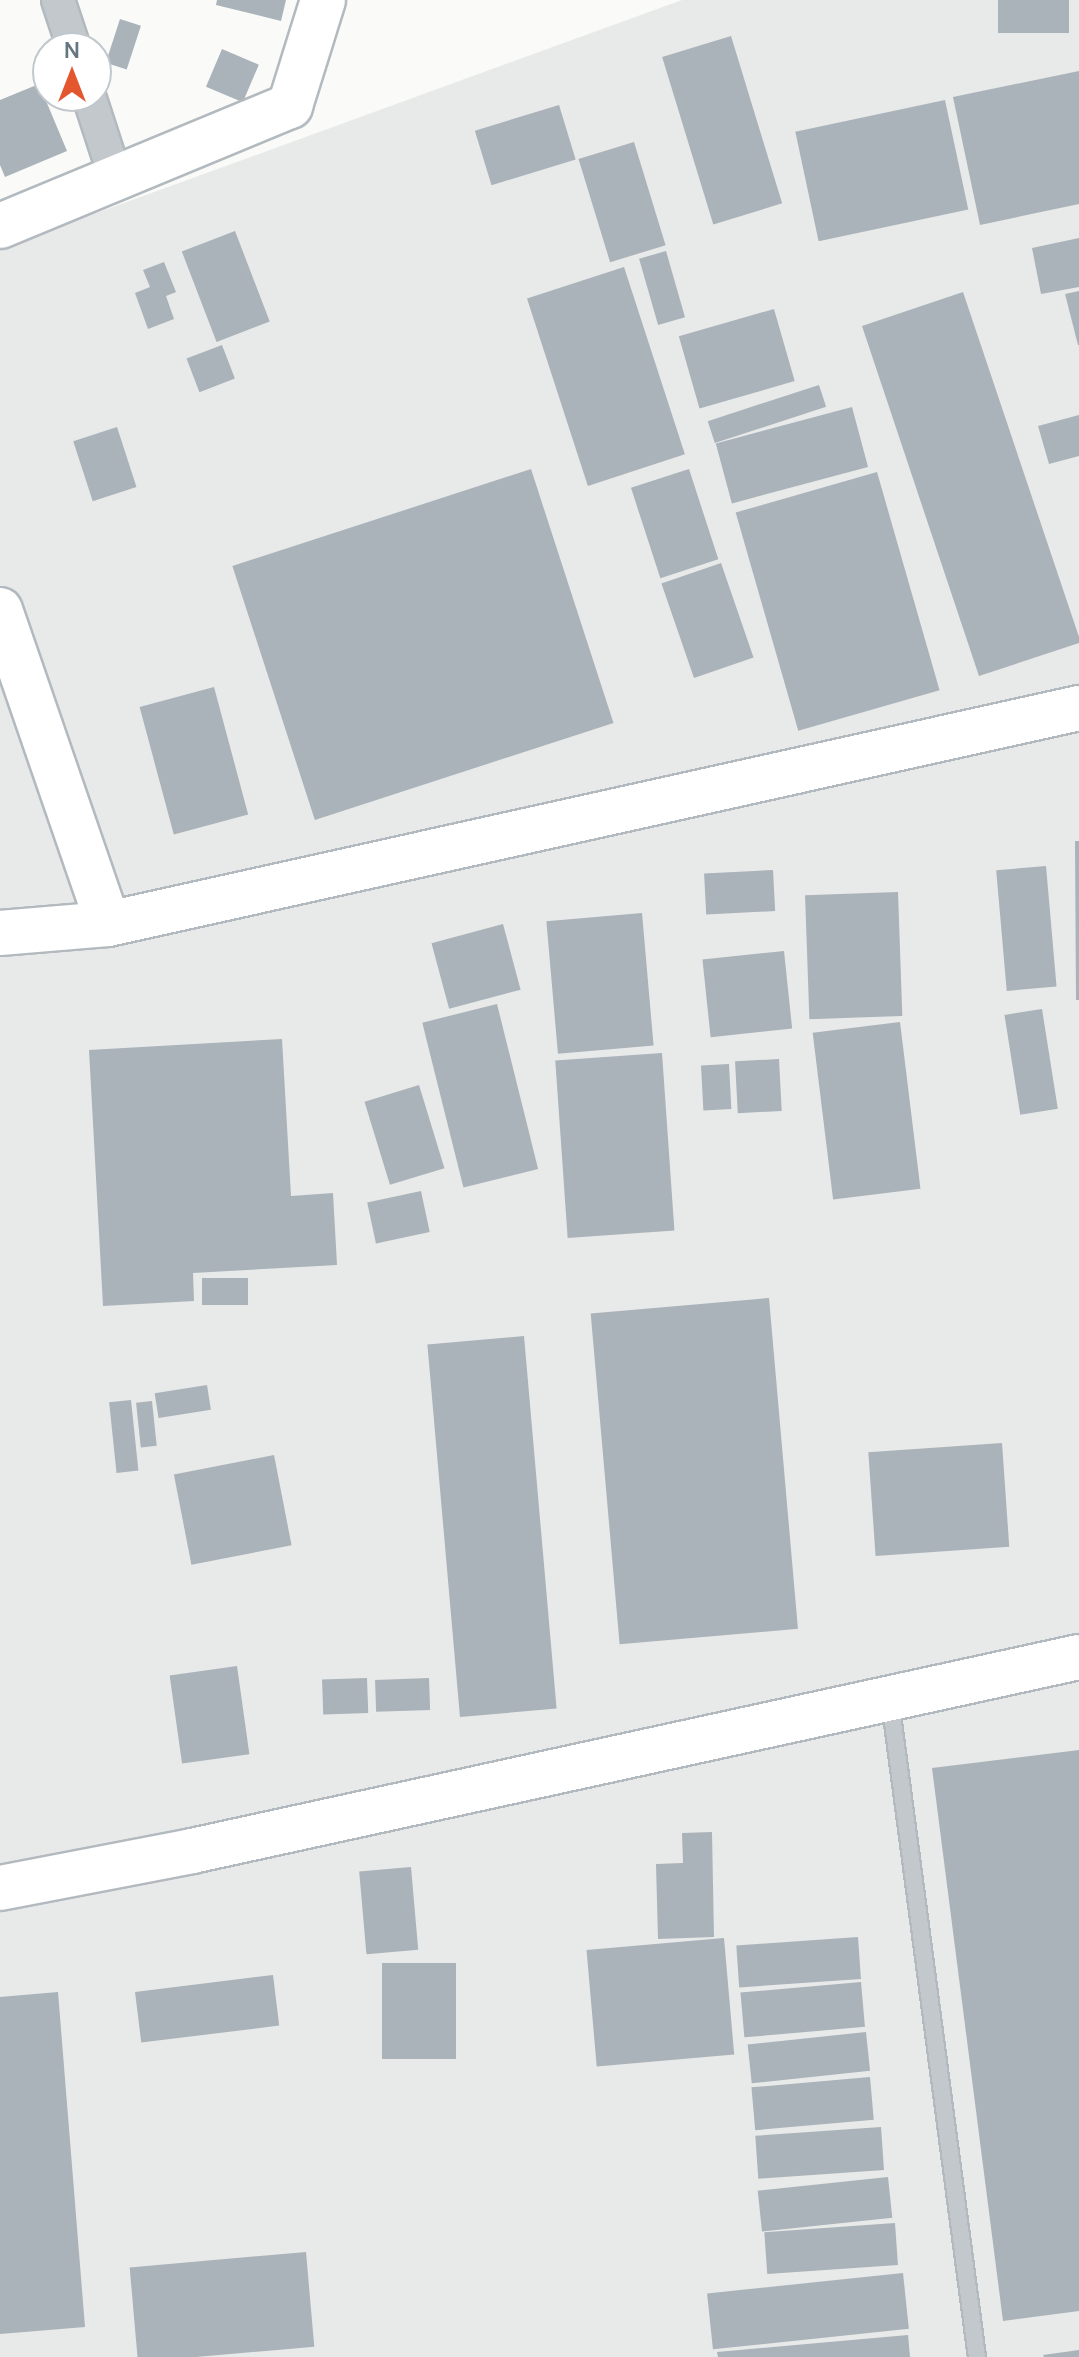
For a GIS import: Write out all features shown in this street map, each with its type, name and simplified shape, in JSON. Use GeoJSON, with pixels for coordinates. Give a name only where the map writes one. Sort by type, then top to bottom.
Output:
{"type":"FeatureCollection","features":[{"type":"Feature","properties":{"kind":"street"},"geometry":{"type":"LineString","coordinates":[[58,0],[69,32]]}},
{"type":"Feature","properties":{"kind":"street"},"geometry":{"type":"LineString","coordinates":[[0,226],[290,106],[323,0]]}},
{"type":"Feature","properties":{"kind":"street"},"geometry":{"type":"LineString","coordinates":[[94,112],[115,176]]}},
{"type":"Feature","properties":{"kind":"street"},"geometry":{"type":"LineString","coordinates":[[0,610],[108,924]]}},
{"type":"Feature","properties":{"kind":"street"},"geometry":{"type":"LineString","coordinates":[[0,933],[108,924],[1079,708]]}},
{"type":"Feature","properties":{"kind":"street"},"geometry":{"type":"LineString","coordinates":[[0,1888],[192,1851],[1079,1657]]}},
{"type":"Feature","properties":{"kind":"lane"},"geometry":{"type":"LineString","coordinates":[[889,1699],[977,2357]]}},
{"type":"Feature","properties":{"kind":"shaded area"},"geometry":{"type":"Polygon","coordinates":[[[682,0],[1079,0],[1079,2357],[0,2357],[0,248],[682,0]]]}},
{"type":"Feature","properties":{"kind":"building"},"geometry":{"type":"Polygon","coordinates":[[[217,0],[286,0],[281,21],[216,5],[217,0]]]}},
{"type":"Feature","properties":{"kind":"building"},"geometry":{"type":"Polygon","coordinates":[[[998,0],[1069,0],[1069,33],[998,33],[998,0]]]}},
{"type":"Feature","properties":{"kind":"building"},"geometry":{"type":"Polygon","coordinates":[[[120,19],[141,26],[127,70],[112,65],[112,44],[120,19]]]}},
{"type":"Feature","properties":{"kind":"building"},"geometry":{"type":"Polygon","coordinates":[[[731,36],[782,203],[713,224],[662,57],[731,36]]]}},
{"type":"Feature","properties":{"kind":"building"},"geometry":{"type":"Polygon","coordinates":[[[222,49],[259,65],[243,102],[206,87],[222,49]]]}},
{"type":"Feature","properties":{"kind":"building"},"geometry":{"type":"Polygon","coordinates":[[[1079,71],[1079,204],[980,225],[953,97],[1079,71]]]}},
{"type":"Feature","properties":{"kind":"building"},"geometry":{"type":"Polygon","coordinates":[[[32,87],[32,112],[51,112],[67,151],[5,177],[0,165],[0,100],[32,87]]]}},
{"type":"Feature","properties":{"kind":"building"},"geometry":{"type":"Polygon","coordinates":[[[945,100],[968,210],[819,241],[795,132],[945,100]]]}},
{"type":"Feature","properties":{"kind":"building"},"geometry":{"type":"Polygon","coordinates":[[[559,105],[576,160],[492,185],[475,131],[559,105]]]}},
{"type":"Feature","properties":{"kind":"building"},"geometry":{"type":"Polygon","coordinates":[[[634,142],[666,245],[610,262],[579,159],[634,142]]]}},
{"type":"Feature","properties":{"kind":"building"},"geometry":{"type":"Polygon","coordinates":[[[235,231],[270,322],[217,342],[182,251],[235,231]]]}},
{"type":"Feature","properties":{"kind":"building"},"geometry":{"type":"Polygon","coordinates":[[[1079,238],[1079,287],[1041,294],[1032,248],[1079,238]]]}},
{"type":"Feature","properties":{"kind":"building"},"geometry":{"type":"Polygon","coordinates":[[[666,251],[685,317],[658,325],[639,259],[666,251]]]}},
{"type":"Feature","properties":{"kind":"building"},"geometry":{"type":"Polygon","coordinates":[[[164,262],[176,292],[166,296],[174,319],[148,329],[135,293],[150,287],[143,270],[164,262]]]}},
{"type":"Feature","properties":{"kind":"building"},"geometry":{"type":"Polygon","coordinates":[[[624,267],[685,454],[588,486],[527,299],[624,267]]]}},
{"type":"Feature","properties":{"kind":"building"},"geometry":{"type":"Polygon","coordinates":[[[1079,291],[1079,345],[1078,345],[1065,294],[1079,291]]]}},
{"type":"Feature","properties":{"kind":"building"},"geometry":{"type":"Polygon","coordinates":[[[963,292],[1079,637],[1079,643],[979,676],[862,326],[963,292]]]}},
{"type":"Feature","properties":{"kind":"building"},"geometry":{"type":"Polygon","coordinates":[[[774,309],[795,381],[700,408],[679,336],[774,309]]]}},
{"type":"Feature","properties":{"kind":"building"},"geometry":{"type":"Polygon","coordinates":[[[222,345],[235,379],[199,392],[187,359],[222,345]]]}},
{"type":"Feature","properties":{"kind":"building"},"geometry":{"type":"Polygon","coordinates":[[[819,385],[826,407],[715,443],[708,421],[819,385]]]}},
{"type":"Feature","properties":{"kind":"building"},"geometry":{"type":"Polygon","coordinates":[[[852,407],[868,467],[732,503],[716,443],[852,407]]]}},
{"type":"Feature","properties":{"kind":"building"},"geometry":{"type":"Polygon","coordinates":[[[1079,415],[1079,456],[1049,464],[1038,426],[1079,415]]]}},
{"type":"Feature","properties":{"kind":"building"},"geometry":{"type":"Polygon","coordinates":[[[117,427],[136,487],[93,501],[73,441],[117,427]]]}},
{"type":"Feature","properties":{"kind":"building"},"geometry":{"type":"Polygon","coordinates":[[[531,469],[614,723],[315,820],[232,566],[531,469]]]}},
{"type":"Feature","properties":{"kind":"building"},"geometry":{"type":"Polygon","coordinates":[[[689,469],[718,559],[660,578],[631,488],[689,469]]]}},
{"type":"Feature","properties":{"kind":"building"},"geometry":{"type":"Polygon","coordinates":[[[877,472],[940,690],[798,731],[736,513],[877,472]]]}},
{"type":"Feature","properties":{"kind":"building"},"geometry":{"type":"Polygon","coordinates":[[[721,563],[754,658],[694,678],[661,584],[721,563]]]}},
{"type":"Feature","properties":{"kind":"building"},"geometry":{"type":"Polygon","coordinates":[[[214,687],[248,815],[174,834],[140,707],[214,687]]]}},
{"type":"Feature","properties":{"kind":"building"},"geometry":{"type":"Polygon","coordinates":[[[1075,841],[1079,841],[1079,1000],[1076,1000],[1075,841]]]}},
{"type":"Feature","properties":{"kind":"building"},"geometry":{"type":"Polygon","coordinates":[[[1046,866],[1057,987],[1007,991],[996,870],[1046,866]]]}},
{"type":"Feature","properties":{"kind":"building"},"geometry":{"type":"Polygon","coordinates":[[[773,870],[775,911],[706,915],[704,874],[773,870]]]}},
{"type":"Feature","properties":{"kind":"building"},"geometry":{"type":"Polygon","coordinates":[[[898,892],[902,1016],[809,1019],[805,895],[898,892]]]}},
{"type":"Feature","properties":{"kind":"building"},"geometry":{"type":"Polygon","coordinates":[[[642,913],[654,1045],[558,1054],[546,921],[642,913]]]}},
{"type":"Feature","properties":{"kind":"building"},"geometry":{"type":"Polygon","coordinates":[[[503,924],[521,990],[449,1009],[432,943],[503,924]]]}},
{"type":"Feature","properties":{"kind":"building"},"geometry":{"type":"Polygon","coordinates":[[[784,951],[792,1029],[711,1037],[702,960],[784,951]]]}},
{"type":"Feature","properties":{"kind":"building"},"geometry":{"type":"Polygon","coordinates":[[[497,1004],[538,1169],[463,1188],[422,1023],[497,1004]]]}},
{"type":"Feature","properties":{"kind":"building"},"geometry":{"type":"Polygon","coordinates":[[[1042,1009],[1058,1109],[1020,1115],[1004,1015],[1042,1009]]]}},
{"type":"Feature","properties":{"kind":"building"},"geometry":{"type":"Polygon","coordinates":[[[900,1022],[920,1189],[833,1199],[813,1033],[900,1022]]]}},
{"type":"Feature","properties":{"kind":"building"},"geometry":{"type":"Polygon","coordinates":[[[282,1039],[291,1196],[333,1193],[337,1265],[193,1273],[194,1301],[103,1306],[89,1050],[282,1039]]]}},
{"type":"Feature","properties":{"kind":"building"},"geometry":{"type":"Polygon","coordinates":[[[662,1053],[674,1231],[568,1238],[555,1060],[662,1053]]]}},
{"type":"Feature","properties":{"kind":"building"},"geometry":{"type":"Polygon","coordinates":[[[779,1059],[782,1111],[738,1113],[735,1061],[779,1059]]]}},
{"type":"Feature","properties":{"kind":"building"},"geometry":{"type":"Polygon","coordinates":[[[729,1064],[731,1109],[703,1110],[701,1065],[729,1064]]]}},
{"type":"Feature","properties":{"kind":"building"},"geometry":{"type":"Polygon","coordinates":[[[419,1085],[444,1168],[390,1185],[364,1102],[419,1085]]]}},
{"type":"Feature","properties":{"kind":"building"},"geometry":{"type":"Polygon","coordinates":[[[421,1191],[430,1232],[376,1244],[367,1202],[421,1191]]]}},
{"type":"Feature","properties":{"kind":"building"},"geometry":{"type":"Polygon","coordinates":[[[202,1278],[248,1278],[248,1305],[202,1305],[202,1278]]]}},
{"type":"Feature","properties":{"kind":"building"},"geometry":{"type":"Polygon","coordinates":[[[769,1298],[798,1629],[620,1644],[591,1314],[769,1298]]]}},
{"type":"Feature","properties":{"kind":"building"},"geometry":{"type":"Polygon","coordinates":[[[524,1336],[557,1709],[460,1717],[427,1344],[524,1336]]]}},
{"type":"Feature","properties":{"kind":"building"},"geometry":{"type":"Polygon","coordinates":[[[207,1385],[211,1410],[159,1418],[155,1393],[207,1385]]]}},
{"type":"Feature","properties":{"kind":"building"},"geometry":{"type":"Polygon","coordinates":[[[131,1400],[138,1471],[117,1473],[109,1402],[131,1400]]]}},
{"type":"Feature","properties":{"kind":"building"},"geometry":{"type":"Polygon","coordinates":[[[152,1401],[157,1446],[141,1447],[136,1403],[152,1401]]]}},
{"type":"Feature","properties":{"kind":"building"},"geometry":{"type":"Polygon","coordinates":[[[1002,1443],[1009,1547],[876,1556],[868,1452],[1002,1443]]]}},
{"type":"Feature","properties":{"kind":"building"},"geometry":{"type":"Polygon","coordinates":[[[274,1455],[292,1545],[191,1565],[174,1474],[274,1455]]]}},
{"type":"Feature","properties":{"kind":"building"},"geometry":{"type":"Polygon","coordinates":[[[237,1666],[249,1754],[182,1764],[170,1675],[237,1666]]]}},
{"type":"Feature","properties":{"kind":"building"},"geometry":{"type":"Polygon","coordinates":[[[367,1678],[368,1713],[323,1715],[322,1680],[367,1678]]]}},
{"type":"Feature","properties":{"kind":"building"},"geometry":{"type":"Polygon","coordinates":[[[429,1678],[430,1710],[376,1712],[375,1680],[429,1678]]]}},
{"type":"Feature","properties":{"kind":"building"},"geometry":{"type":"Polygon","coordinates":[[[1079,1750],[1079,2311],[1003,2321],[932,1768],[1079,1750]]]}},
{"type":"Feature","properties":{"kind":"building"},"geometry":{"type":"Polygon","coordinates":[[[712,1832],[714,1937],[658,1939],[656,1864],[683,1863],[682,1833],[712,1832]]]}},
{"type":"Feature","properties":{"kind":"building"},"geometry":{"type":"Polygon","coordinates":[[[411,1867],[418,1950],[366,1954],[359,1872],[411,1867]]]}},
{"type":"Feature","properties":{"kind":"building"},"geometry":{"type":"Polygon","coordinates":[[[858,1937],[861,1979],[739,1987],[736,1946],[858,1937]]]}},
{"type":"Feature","properties":{"kind":"building"},"geometry":{"type":"Polygon","coordinates":[[[724,1938],[734,2055],[597,2067],[587,1950],[724,1938]]]}},
{"type":"Feature","properties":{"kind":"building"},"geometry":{"type":"Polygon","coordinates":[[[382,1963],[456,1963],[456,2059],[382,2059],[382,1963]]]}},
{"type":"Feature","properties":{"kind":"building"},"geometry":{"type":"Polygon","coordinates":[[[273,1975],[279,2026],[141,2043],[135,1992],[273,1975]]]}},
{"type":"Feature","properties":{"kind":"building"},"geometry":{"type":"Polygon","coordinates":[[[861,1982],[865,2027],[744,2037],[740,1993],[861,1982]]]}},
{"type":"Feature","properties":{"kind":"building"},"geometry":{"type":"Polygon","coordinates":[[[58,1992],[85,2327],[0,2334],[0,1997],[58,1992]]]}},
{"type":"Feature","properties":{"kind":"building"},"geometry":{"type":"Polygon","coordinates":[[[866,2032],[870,2071],[752,2083],[748,2044],[866,2032]]]}},
{"type":"Feature","properties":{"kind":"building"},"geometry":{"type":"Polygon","coordinates":[[[870,2077],[874,2120],[755,2130],[751,2087],[870,2077]]]}},
{"type":"Feature","properties":{"kind":"building"},"geometry":{"type":"Polygon","coordinates":[[[881,2127],[884,2170],[758,2179],[755,2136],[881,2127]]]}},
{"type":"Feature","properties":{"kind":"building"},"geometry":{"type":"Polygon","coordinates":[[[888,2177],[892,2218],[762,2231],[758,2191],[888,2177]]]}},
{"type":"Feature","properties":{"kind":"building"},"geometry":{"type":"Polygon","coordinates":[[[895,2223],[898,2265],[767,2274],[764,2232],[895,2223]]]}},
{"type":"Feature","properties":{"kind":"building"},"geometry":{"type":"Polygon","coordinates":[[[306,2252],[314,2347],[196,2357],[138,2357],[130,2267],[306,2252]]]}},
{"type":"Feature","properties":{"kind":"building"},"geometry":{"type":"Polygon","coordinates":[[[903,2273],[909,2329],[713,2349],[707,2294],[903,2273]]]}},
{"type":"Feature","properties":{"kind":"building"},"geometry":{"type":"Polygon","coordinates":[[[908,2335],[910,2357],[718,2357],[717,2352],[908,2335]]]}},
{"type":"Feature","properties":{"kind":"building"},"geometry":{"type":"Polygon","coordinates":[[[1079,2350],[1079,2357],[1043,2355],[1079,2350]]]}}]}
